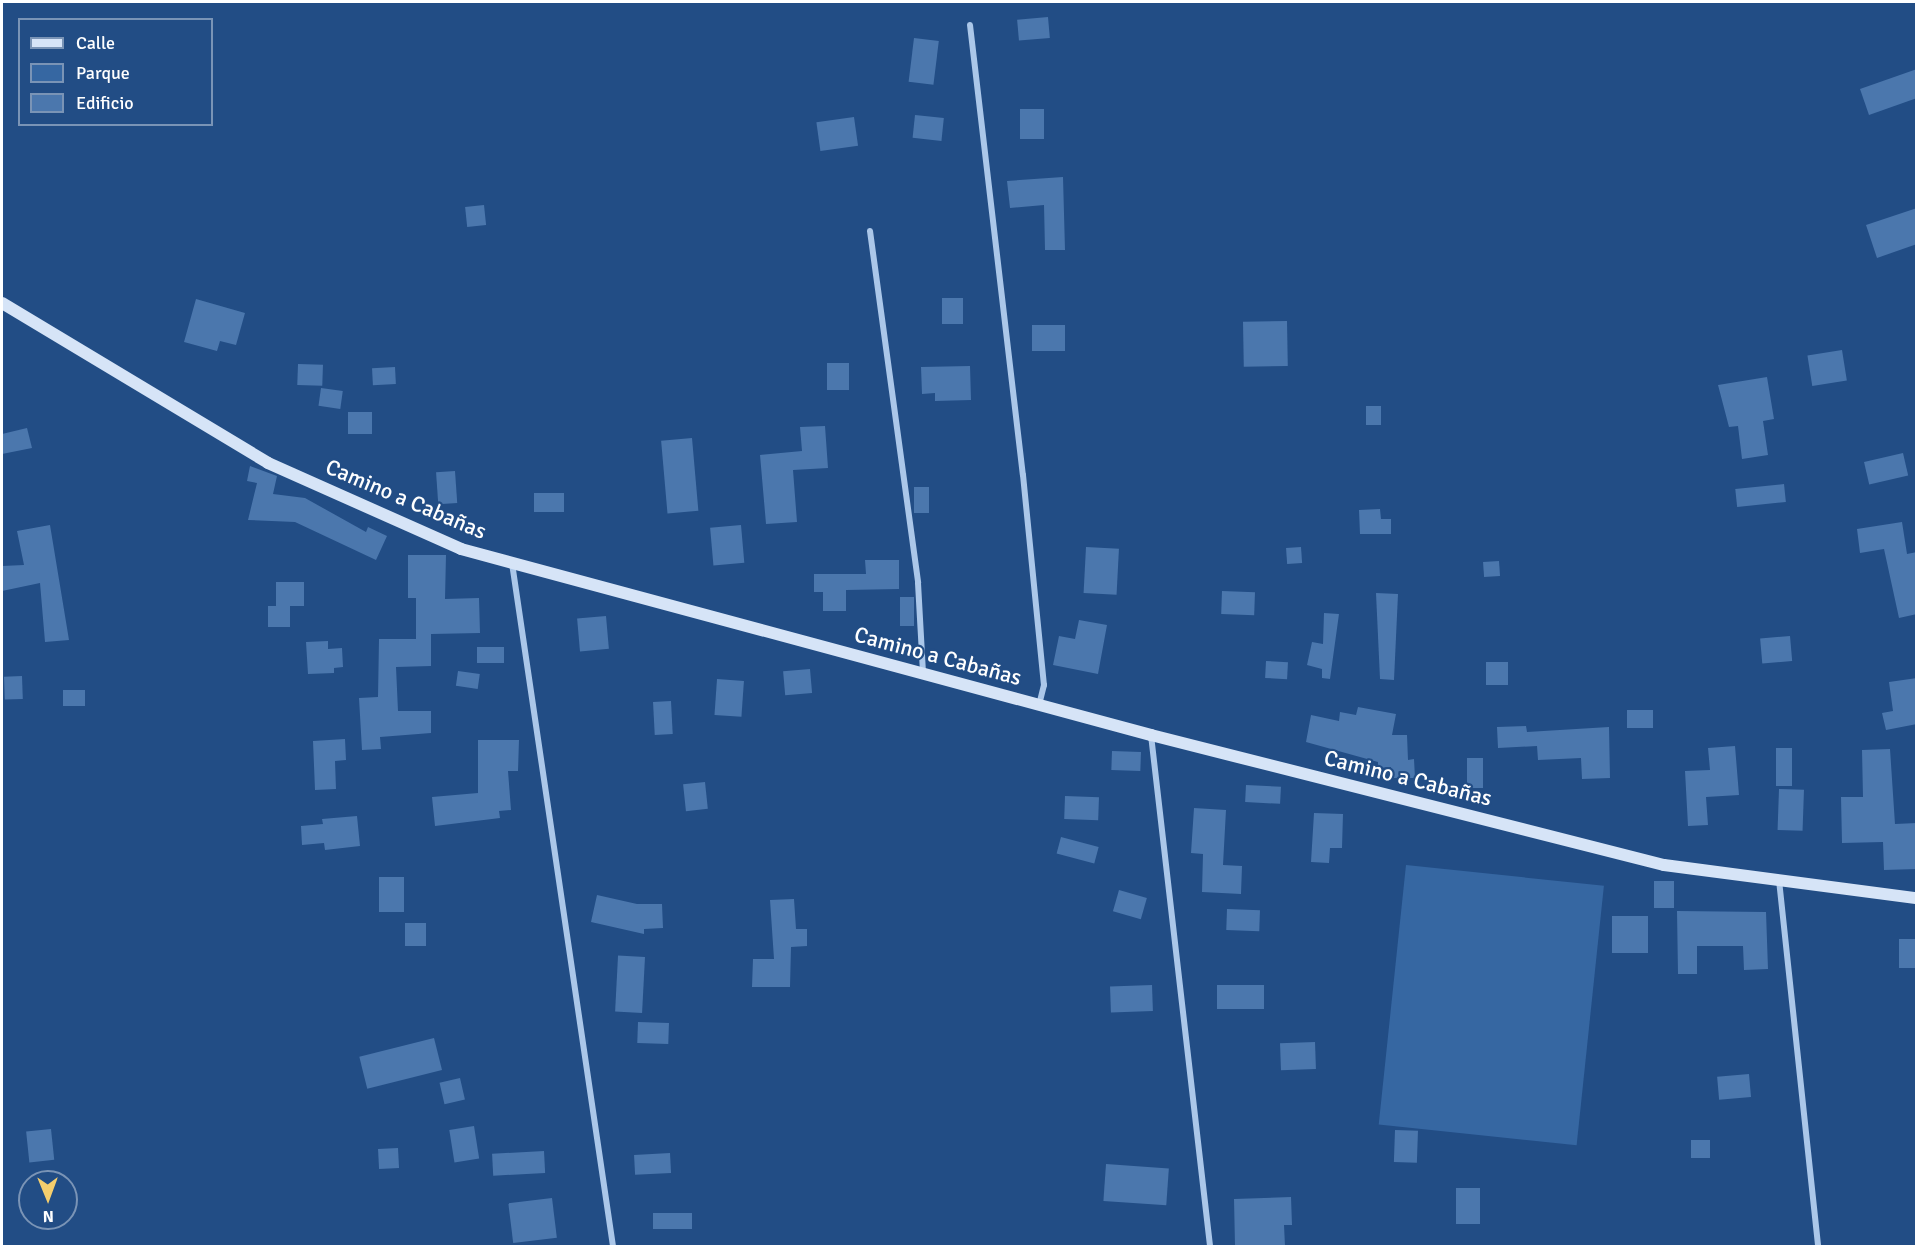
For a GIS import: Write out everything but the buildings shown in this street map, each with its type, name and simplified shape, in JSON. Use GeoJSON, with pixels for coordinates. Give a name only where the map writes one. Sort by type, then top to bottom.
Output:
{"type":"FeatureCollection","features":[{"type":"Feature","properties":{"kind":"street"},"geometry":{"type":"LineString","coordinates":[[970,25],[1025,498],[1044,685],[1039,705]]}},
{"type":"Feature","properties":{"kind":"street"},"geometry":{"type":"LineString","coordinates":[[870,231],[918,583],[923,674]]}},
{"type":"Feature","properties":{"kind":"street","name":"Camino a Cabañas"},"geometry":{"type":"LineString","coordinates":[[2,303],[268,463],[461,549],[1151,735],[1664,865],[1917,898]]}},
{"type":"Feature","properties":{"kind":"street"},"geometry":{"type":"LineString","coordinates":[[512,563],[613,1246]]}},
{"type":"Feature","properties":{"kind":"street"},"geometry":{"type":"LineString","coordinates":[[1151,735],[1210,1246]]}},
{"type":"Feature","properties":{"kind":"street"},"geometry":{"type":"LineString","coordinates":[[1779,880],[1818,1246]]}},
{"type":"Feature","properties":{"kind":"green space"},"geometry":{"type":"Polygon","coordinates":[[[1406,865],[1604,886],[1577,1145],[1379,1125],[1406,865]]]}}]}
